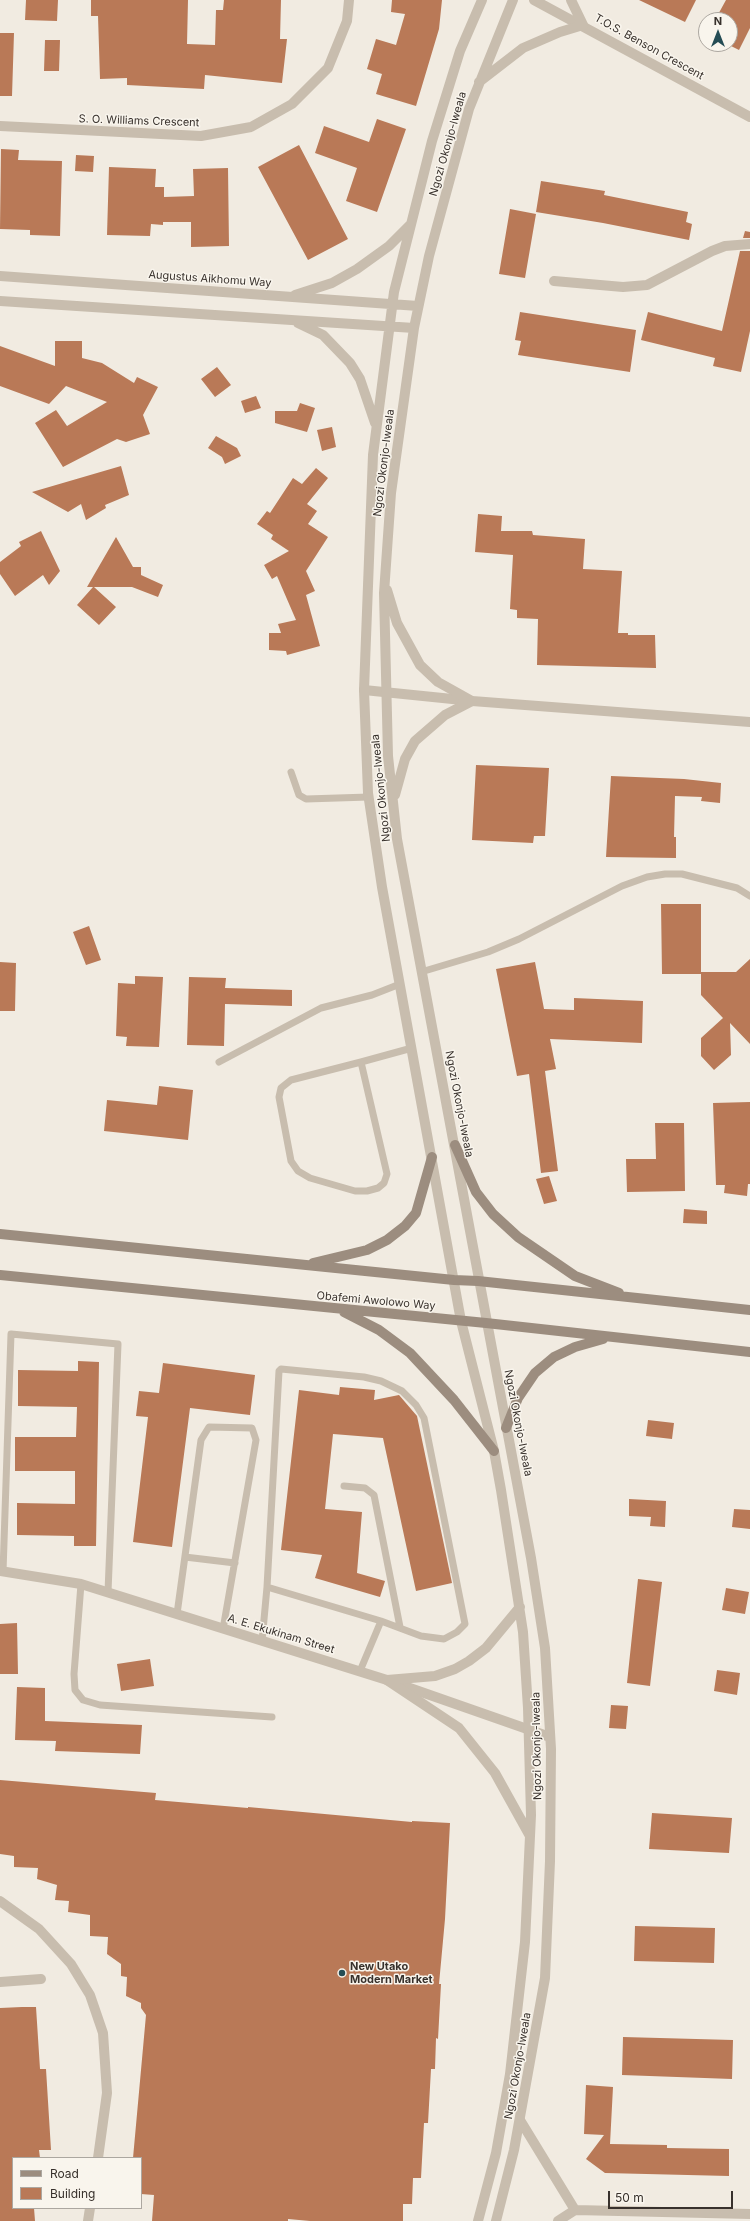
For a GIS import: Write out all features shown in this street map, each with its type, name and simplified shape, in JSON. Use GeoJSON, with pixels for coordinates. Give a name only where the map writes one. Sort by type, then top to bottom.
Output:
{"type":"FeatureCollection","features":[{"type":"Feature","properties":{"kind":"main road"},"geometry":{"type":"LineString","coordinates":[[455,1144],[476,1192],[493,1214],[518,1237],[575,1276],[632,1299]]}},
{"type":"Feature","properties":{"kind":"main road"},"geometry":{"type":"LineString","coordinates":[[305,1264],[367,1250],[387,1240],[405,1226],[416,1213],[432,1157]]}},
{"type":"Feature","properties":{"kind":"main road"},"geometry":{"type":"LineString","coordinates":[[0,1234],[454,1280],[478,1280],[632,1299],[750,1310]]}},
{"type":"Feature","properties":{"kind":"main road","name":"Obafemi Awolowo Way"},"geometry":{"type":"LineString","coordinates":[[0,1275],[338,1310],[486,1323],[608,1338],[750,1352]]}},
{"type":"Feature","properties":{"kind":"main road"},"geometry":{"type":"LineString","coordinates":[[338,1310],[379,1330],[410,1353],[454,1400],[494,1451]]}},
{"type":"Feature","properties":{"kind":"main road"},"geometry":{"type":"LineString","coordinates":[[506,1428],[518,1398],[535,1373],[554,1357],[575,1347],[608,1338]]}},
{"type":"Feature","properties":{"kind":"street","name":"S. O. Williams Crescent"},"geometry":{"type":"LineString","coordinates":[[0,126],[201,136],[251,127],[292,104],[328,68],[347,21],[349,0]]}},
{"type":"Feature","properties":{"kind":"street","name":"Ngozi Okonjo-Iweala"},"geometry":{"type":"LineString","coordinates":[[478,2221],[496,2154],[512,2060],[525,1942],[531,1836],[529,1730],[520,1607],[494,1451],[461,1321],[382,888],[369,797],[364,690],[368,563],[376,426],[392,304],[432,141],[458,59],[482,0]]}},
{"type":"Feature","properties":{"kind":"street","name":"Ngozi Okonjo-Iweala"},"geometry":{"type":"LineString","coordinates":[[496,2221],[520,2120],[546,1978],[550,1861],[550,1737],[546,1648],[478,1280],[455,1144],[397,840],[385,691],[385,581],[391,493],[418,306],[431,249],[469,110],[513,0]]}},
{"type":"Feature","properties":{"kind":"street","name":"T.O.S. Benson Crescent"},"geometry":{"type":"LineString","coordinates":[[534,0],[583,25],[750,117]]}},
{"type":"Feature","properties":{"kind":"street"},"geometry":{"type":"LineString","coordinates":[[479,82],[523,48],[560,32],[583,25],[571,0]]}},
{"type":"Feature","properties":{"kind":"street"},"geometry":{"type":"LineString","coordinates":[[288,296],[332,283],[357,269],[389,246],[411,224]]}},
{"type":"Feature","properties":{"kind":"street"},"geometry":{"type":"LineString","coordinates":[[554,281],[623,287],[647,285],[724,246],[750,244]]}},
{"type":"Feature","properties":{"kind":"street","name":"Augustus Aikhomu Way"},"geometry":{"type":"LineString","coordinates":[[0,276],[418,306]]}},
{"type":"Feature","properties":{"kind":"street"},"geometry":{"type":"LineString","coordinates":[[0,301],[389,328],[414,328]]}},
{"type":"Feature","properties":{"kind":"street"},"geometry":{"type":"LineString","coordinates":[[291,320],[322,335],[350,363],[360,379],[376,426]]}},
{"type":"Feature","properties":{"kind":"street"},"geometry":{"type":"LineString","coordinates":[[385,581],[397,623],[420,665],[438,682],[472,701]]}},
{"type":"Feature","properties":{"kind":"street"},"geometry":{"type":"LineString","coordinates":[[364,690],[472,701],[750,722]]}},
{"type":"Feature","properties":{"kind":"street"},"geometry":{"type":"LineString","coordinates":[[393,801],[405,759],[415,741],[445,715],[472,701]]}},
{"type":"Feature","properties":{"kind":"street","name":"A. E. Ekukinam Street"},"geometry":{"type":"LineString","coordinates":[[2,1571],[81,1584],[108,1592],[360,1671],[550,1737]]}},
{"type":"Feature","properties":{"kind":"street"},"geometry":{"type":"LineString","coordinates":[[387,1680],[435,1676],[455,1669],[469,1661],[486,1648],[520,1607]]}},
{"type":"Feature","properties":{"kind":"street"},"geometry":{"type":"LineString","coordinates":[[387,1680],[459,1728],[495,1773],[531,1836]]}},
{"type":"Feature","properties":{"kind":"street"},"geometry":{"type":"LineString","coordinates":[[0,1901],[39,1929],[71,1964],[90,1995],[103,2033],[107,2093],[98,2157]]}},
{"type":"Feature","properties":{"kind":"street"},"geometry":{"type":"LineString","coordinates":[[0,1982],[41,1979]]}},
{"type":"Feature","properties":{"kind":"street"},"geometry":{"type":"LineString","coordinates":[[520,2120],[575,2210]]}},
{"type":"Feature","properties":{"kind":"street"},"geometry":{"type":"LineString","coordinates":[[88,2221],[90,2209]]}},
{"type":"Feature","properties":{"kind":"street"},"geometry":{"type":"LineString","coordinates":[[558,2221],[575,2210],[750,2214]]}},
{"type":"Feature","properties":{"kind":"lane"},"geometry":{"type":"LineString","coordinates":[[290,772],[298,795],[306,799],[369,797]]}},
{"type":"Feature","properties":{"kind":"lane"},"geometry":{"type":"LineString","coordinates":[[421,972],[488,952],[519,939],[615,889],[647,878],[665,874],[682,874],[737,888],[750,896]]}},
{"type":"Feature","properties":{"kind":"lane"},"geometry":{"type":"LineString","coordinates":[[219,1062],[321,1008],[372,995],[400,984]]}},
{"type":"Feature","properties":{"kind":"lane"},"geometry":{"type":"LineString","coordinates":[[361,1062],[387,1174],[384,1183],[378,1188],[367,1191],[355,1191],[310,1178],[298,1171],[291,1161],[279,1097],[281,1088],[290,1080],[412,1048]]}},
{"type":"Feature","properties":{"kind":"lane"},"geometry":{"type":"LineString","coordinates":[[2,1571],[10,1334],[118,1344],[108,1592]]}},
{"type":"Feature","properties":{"kind":"lane"},"geometry":{"type":"LineString","coordinates":[[262,1641],[279,1371],[281,1369],[364,1376],[381,1381],[402,1391],[416,1405],[424,1418],[466,1624],[457,1632],[444,1639],[421,1636],[381,1620],[266,1587]]}},
{"type":"Feature","properties":{"kind":"lane"},"geometry":{"type":"LineString","coordinates":[[177,1614],[201,1440],[209,1426],[252,1428],[256,1440],[224,1629]]}},
{"type":"Feature","properties":{"kind":"lane"},"geometry":{"type":"LineString","coordinates":[[344,1486],[365,1488],[374,1495],[400,1627]]}},
{"type":"Feature","properties":{"kind":"lane"},"geometry":{"type":"LineString","coordinates":[[185,1557],[234,1563]]}},
{"type":"Feature","properties":{"kind":"lane"},"geometry":{"type":"LineString","coordinates":[[81,1584],[74,1674],[75,1690],[83,1700],[100,1706],[272,1717]]}},
{"type":"Feature","properties":{"kind":"lane"},"geometry":{"type":"LineString","coordinates":[[360,1671],[381,1620]]}},
{"type":"Feature","properties":{"kind":"building"},"geometry":{"type":"Polygon","coordinates":[[[26,0],[58,0],[57,21],[25,20],[26,0]]]}},
{"type":"Feature","properties":{"kind":"building"},"geometry":{"type":"Polygon","coordinates":[[[91,0],[188,0],[187,44],[215,45],[216,10],[223,10],[224,0],[281,0],[280,39],[287,39],[282,83],[205,75],[204,89],[127,85],[127,78],[100,79],[98,16],[91,16],[91,0]]]}},
{"type":"Feature","properties":{"kind":"building"},"geometry":{"type":"Polygon","coordinates":[[[392,0],[442,0],[439,29],[416,106],[376,94],[382,74],[367,69],[376,39],[396,45],[405,14],[391,12],[392,0]]]}},
{"type":"Feature","properties":{"kind":"building"},"geometry":{"type":"Polygon","coordinates":[[[639,0],[696,0],[685,22],[639,0]]]}},
{"type":"Feature","properties":{"kind":"building"},"geometry":{"type":"Polygon","coordinates":[[[726,0],[750,0],[750,28],[739,50],[738,12],[719,12],[726,0]]]}},
{"type":"Feature","properties":{"kind":"building"},"geometry":{"type":"Polygon","coordinates":[[[0,33],[14,33],[12,96],[0,96],[0,33]]]}},
{"type":"Feature","properties":{"kind":"building"},"geometry":{"type":"Polygon","coordinates":[[[45,40],[60,40],[59,71],[44,71],[45,40]]]}},
{"type":"Feature","properties":{"kind":"building"},"geometry":{"type":"Polygon","coordinates":[[[377,119],[406,129],[377,212],[346,201],[357,168],[315,153],[324,126],[369,142],[377,119]]]}},
{"type":"Feature","properties":{"kind":"building"},"geometry":{"type":"Polygon","coordinates":[[[299,145],[348,239],[308,260],[258,167],[299,145]]]}},
{"type":"Feature","properties":{"kind":"building"},"geometry":{"type":"Polygon","coordinates":[[[1,149],[19,150],[18,160],[62,161],[60,236],[30,235],[30,230],[0,229],[1,149]]]}},
{"type":"Feature","properties":{"kind":"building"},"geometry":{"type":"Polygon","coordinates":[[[76,155],[94,156],[93,172],[75,171],[76,155]]]}},
{"type":"Feature","properties":{"kind":"building"},"geometry":{"type":"Polygon","coordinates":[[[109,167],[156,169],[155,187],[164,187],[164,197],[194,196],[193,169],[228,168],[229,246],[191,247],[191,222],[163,222],[163,225],[151,224],[150,236],[107,235],[109,167]]]}},
{"type":"Feature","properties":{"kind":"building"},"geometry":{"type":"Polygon","coordinates":[[[541,181],[605,191],[604,195],[688,212],[686,222],[692,224],[689,240],[603,223],[536,212],[541,181]]]}},
{"type":"Feature","properties":{"kind":"building"},"geometry":{"type":"Polygon","coordinates":[[[510,209],[536,214],[525,278],[499,274],[510,209]]]}},
{"type":"Feature","properties":{"kind":"building"},"geometry":{"type":"Polygon","coordinates":[[[745,231],[750,232],[750,238],[743,238],[745,231]]]}},
{"type":"Feature","properties":{"kind":"building"},"geometry":{"type":"Polygon","coordinates":[[[740,251],[750,251],[750,331],[741,372],[713,366],[715,358],[641,340],[648,312],[722,331],[740,251]]]}},
{"type":"Feature","properties":{"kind":"building"},"geometry":{"type":"Polygon","coordinates":[[[520,312],[636,330],[630,372],[518,355],[521,341],[515,340],[520,312]]]}},
{"type":"Feature","properties":{"kind":"building"},"geometry":{"type":"Polygon","coordinates":[[[55,341],[82,341],[82,358],[102,363],[134,383],[137,377],[158,387],[143,415],[150,434],[126,442],[117,439],[63,467],[35,423],[56,410],[67,426],[107,402],[66,386],[49,404],[0,386],[0,346],[55,366],[55,341]]]}},
{"type":"Feature","properties":{"kind":"building"},"geometry":{"type":"Polygon","coordinates":[[[217,367],[231,385],[215,397],[201,379],[217,367]]]}},
{"type":"Feature","properties":{"kind":"building"},"geometry":{"type":"Polygon","coordinates":[[[256,396],[261,408],[245,413],[241,401],[256,396]]]}},
{"type":"Feature","properties":{"kind":"building"},"geometry":{"type":"Polygon","coordinates":[[[300,403],[315,408],[307,432],[275,423],[275,411],[297,411],[300,403]]]}},
{"type":"Feature","properties":{"kind":"building"},"geometry":{"type":"Polygon","coordinates":[[[332,427],[336,447],[322,451],[317,430],[332,427]]]}},
{"type":"Feature","properties":{"kind":"building"},"geometry":{"type":"Polygon","coordinates":[[[216,436],[237,448],[241,456],[225,464],[222,457],[208,448],[216,436]]]}},
{"type":"Feature","properties":{"kind":"building"},"geometry":{"type":"Polygon","coordinates":[[[121,466],[129,495],[105,505],[106,508],[86,520],[81,504],[68,512],[32,492],[121,466]]]}},
{"type":"Feature","properties":{"kind":"building"},"geometry":{"type":"Polygon","coordinates":[[[316,468],[328,478],[307,504],[317,511],[308,524],[328,537],[306,571],[315,591],[306,595],[320,646],[287,655],[286,651],[269,650],[269,633],[281,633],[278,624],[296,620],[277,576],[272,579],[264,565],[289,551],[271,539],[273,535],[257,524],[267,511],[270,513],[293,478],[302,484],[316,468]]]}},
{"type":"Feature","properties":{"kind":"building"},"geometry":{"type":"Polygon","coordinates":[[[478,514],[502,516],[501,531],[532,531],[533,535],[585,539],[583,569],[622,571],[618,633],[628,633],[628,635],[655,635],[656,668],[537,665],[538,619],[517,618],[517,610],[510,609],[513,555],[475,552],[478,514]]]}},
{"type":"Feature","properties":{"kind":"building"},"geometry":{"type":"Polygon","coordinates":[[[41,531],[60,571],[49,585],[43,575],[15,596],[0,574],[0,562],[21,546],[19,542],[41,531]]]}},
{"type":"Feature","properties":{"kind":"building"},"geometry":{"type":"Polygon","coordinates":[[[116,537],[133,567],[141,567],[141,575],[163,585],[158,597],[132,587],[94,587],[116,607],[99,625],[77,605],[93,587],[87,587],[116,537]]]}},
{"type":"Feature","properties":{"kind":"building"},"geometry":{"type":"Polygon","coordinates":[[[476,765],[549,768],[545,836],[534,836],[533,843],[472,840],[476,765]]]}},
{"type":"Feature","properties":{"kind":"building"},"geometry":{"type":"Polygon","coordinates":[[[611,776],[684,779],[721,783],[720,803],[701,801],[702,797],[675,796],[674,837],[676,837],[676,858],[606,857],[611,776]]]}},
{"type":"Feature","properties":{"kind":"building"},"geometry":{"type":"Polygon","coordinates":[[[661,904],[701,904],[701,972],[736,972],[750,959],[750,1044],[730,1023],[731,1055],[714,1070],[701,1056],[701,1038],[723,1018],[701,995],[701,974],[662,974],[661,904]]]}},
{"type":"Feature","properties":{"kind":"building"},"geometry":{"type":"Polygon","coordinates":[[[89,926],[101,960],[86,965],[73,932],[89,926]]]}},
{"type":"Feature","properties":{"kind":"building"},"geometry":{"type":"Polygon","coordinates":[[[0,962],[16,963],[15,1011],[0,1011],[0,962]]]}},
{"type":"Feature","properties":{"kind":"building"},"geometry":{"type":"Polygon","coordinates":[[[535,962],[544,1009],[574,1010],[574,998],[643,1001],[642,1043],[550,1039],[556,1069],[545,1071],[558,1171],[541,1173],[529,1074],[517,1076],[496,969],[535,962]]]}},
{"type":"Feature","properties":{"kind":"building"},"geometry":{"type":"Polygon","coordinates":[[[135,976],[163,977],[159,1047],[126,1046],[127,1037],[116,1036],[118,983],[135,984],[135,976]]]}},
{"type":"Feature","properties":{"kind":"building"},"geometry":{"type":"Polygon","coordinates":[[[189,977],[226,978],[225,988],[292,990],[292,1006],[225,1004],[224,1046],[187,1045],[189,977]]]}},
{"type":"Feature","properties":{"kind":"building"},"geometry":{"type":"Polygon","coordinates":[[[159,1086],[193,1090],[188,1140],[104,1131],[107,1100],[157,1105],[159,1086]]]}},
{"type":"Feature","properties":{"kind":"building"},"geometry":{"type":"Polygon","coordinates":[[[750,1102],[750,1184],[748,1184],[747,1196],[724,1193],[725,1185],[716,1185],[713,1103],[750,1102]]]}},
{"type":"Feature","properties":{"kind":"building"},"geometry":{"type":"Polygon","coordinates":[[[655,1123],[684,1123],[685,1191],[627,1192],[626,1159],[656,1159],[655,1123]]]}},
{"type":"Feature","properties":{"kind":"building"},"geometry":{"type":"Polygon","coordinates":[[[549,1176],[557,1201],[544,1204],[536,1179],[549,1176]]]}},
{"type":"Feature","properties":{"kind":"building"},"geometry":{"type":"Polygon","coordinates":[[[684,1209],[707,1211],[707,1224],[683,1223],[684,1209]]]}},
{"type":"Feature","properties":{"kind":"building"},"geometry":{"type":"Polygon","coordinates":[[[78,1361],[99,1362],[96,1546],[74,1546],[74,1536],[17,1535],[17,1503],[75,1504],[75,1471],[15,1471],[15,1437],[76,1437],[77,1407],[18,1406],[18,1370],[78,1371],[78,1361]]]}},
{"type":"Feature","properties":{"kind":"building"},"geometry":{"type":"Polygon","coordinates":[[[163,1363],[255,1375],[250,1415],[190,1408],[172,1547],[133,1542],[148,1417],[136,1416],[139,1391],[159,1393],[163,1363]]]}},
{"type":"Feature","properties":{"kind":"building"},"geometry":{"type":"Polygon","coordinates":[[[340,1387],[375,1390],[374,1400],[399,1395],[417,1416],[452,1583],[416,1591],[383,1438],[333,1434],[325,1509],[362,1512],[357,1573],[385,1581],[380,1597],[315,1578],[322,1555],[281,1550],[299,1390],[339,1395],[340,1387]]]}},
{"type":"Feature","properties":{"kind":"building"},"geometry":{"type":"Polygon","coordinates":[[[648,1420],[674,1423],[672,1439],[646,1436],[648,1420]]]}},
{"type":"Feature","properties":{"kind":"building"},"geometry":{"type":"Polygon","coordinates":[[[629,1499],[666,1501],[665,1527],[650,1526],[651,1517],[629,1516],[629,1499]]]}},
{"type":"Feature","properties":{"kind":"building"},"geometry":{"type":"Polygon","coordinates":[[[734,1509],[750,1510],[750,1529],[732,1527],[734,1509]]]}},
{"type":"Feature","properties":{"kind":"building"},"geometry":{"type":"Polygon","coordinates":[[[638,1579],[662,1582],[650,1686],[627,1683],[638,1579]]]}},
{"type":"Feature","properties":{"kind":"building"},"geometry":{"type":"Polygon","coordinates":[[[726,1588],[749,1592],[745,1614],[722,1610],[726,1588]]]}},
{"type":"Feature","properties":{"kind":"building"},"geometry":{"type":"Polygon","coordinates":[[[17,1623],[18,1674],[0,1674],[0,1624],[17,1623]]]}},
{"type":"Feature","properties":{"kind":"building"},"geometry":{"type":"Polygon","coordinates":[[[150,1659],[154,1686],[121,1691],[117,1664],[150,1659]]]}},
{"type":"Feature","properties":{"kind":"building"},"geometry":{"type":"Polygon","coordinates":[[[717,1670],[740,1673],[737,1695],[714,1691],[717,1670]]]}},
{"type":"Feature","properties":{"kind":"building"},"geometry":{"type":"Polygon","coordinates":[[[17,1687],[45,1688],[45,1721],[142,1725],[140,1754],[55,1751],[56,1741],[15,1740],[17,1687]]]}},
{"type":"Feature","properties":{"kind":"building"},"geometry":{"type":"Polygon","coordinates":[[[611,1705],[628,1706],[626,1729],[609,1728],[611,1705]]]}},
{"type":"Feature","properties":{"kind":"building"},"geometry":{"type":"Polygon","coordinates":[[[0,1780],[156,1793],[155,1800],[412,1822],[450,1823],[435,2069],[431,2069],[428,2123],[424,2123],[421,2178],[413,2178],[412,2204],[403,2204],[403,2221],[310,2221],[288,2219],[288,2221],[152,2221],[154,2195],[142,2194],[142,2157],[133,2157],[146,2015],[141,2008],[141,2003],[126,1996],[127,1977],[121,1976],[121,1964],[107,1954],[108,1937],[90,1936],[90,1915],[68,1912],[69,1901],[55,1900],[57,1885],[37,1879],[38,1868],[14,1867],[14,1856],[0,1854],[0,1780]]]}},
{"type":"Feature","properties":{"kind":"building"},"geometry":{"type":"Polygon","coordinates":[[[652,1813],[732,1818],[729,1853],[649,1849],[652,1813]]]}},
{"type":"Feature","properties":{"kind":"building"},"geometry":{"type":"Polygon","coordinates":[[[635,1926],[715,1928],[714,1963],[634,1961],[635,1926]]]}},
{"type":"Feature","properties":{"kind":"building"},"geometry":{"type":"Polygon","coordinates":[[[36,2007],[40,2069],[46,2069],[51,2150],[39,2150],[40,2157],[12,2157],[12,2209],[34,2209],[35,2221],[0,2221],[0,2008],[36,2007]]]}},
{"type":"Feature","properties":{"kind":"building"},"geometry":{"type":"Polygon","coordinates":[[[623,2037],[733,2040],[732,2079],[622,2075],[623,2037]]]}},
{"type":"Feature","properties":{"kind":"building"},"geometry":{"type":"Polygon","coordinates":[[[586,2085],[613,2087],[610,2144],[667,2145],[667,2148],[729,2149],[729,2176],[605,2173],[586,2159],[604,2135],[584,2134],[586,2085]]]}},
{"type":"Feature","properties":{"kind":"place","name":"New Utako Modern Market"},"geometry":{"type":"Point","coordinates":[342,1973]}}]}
